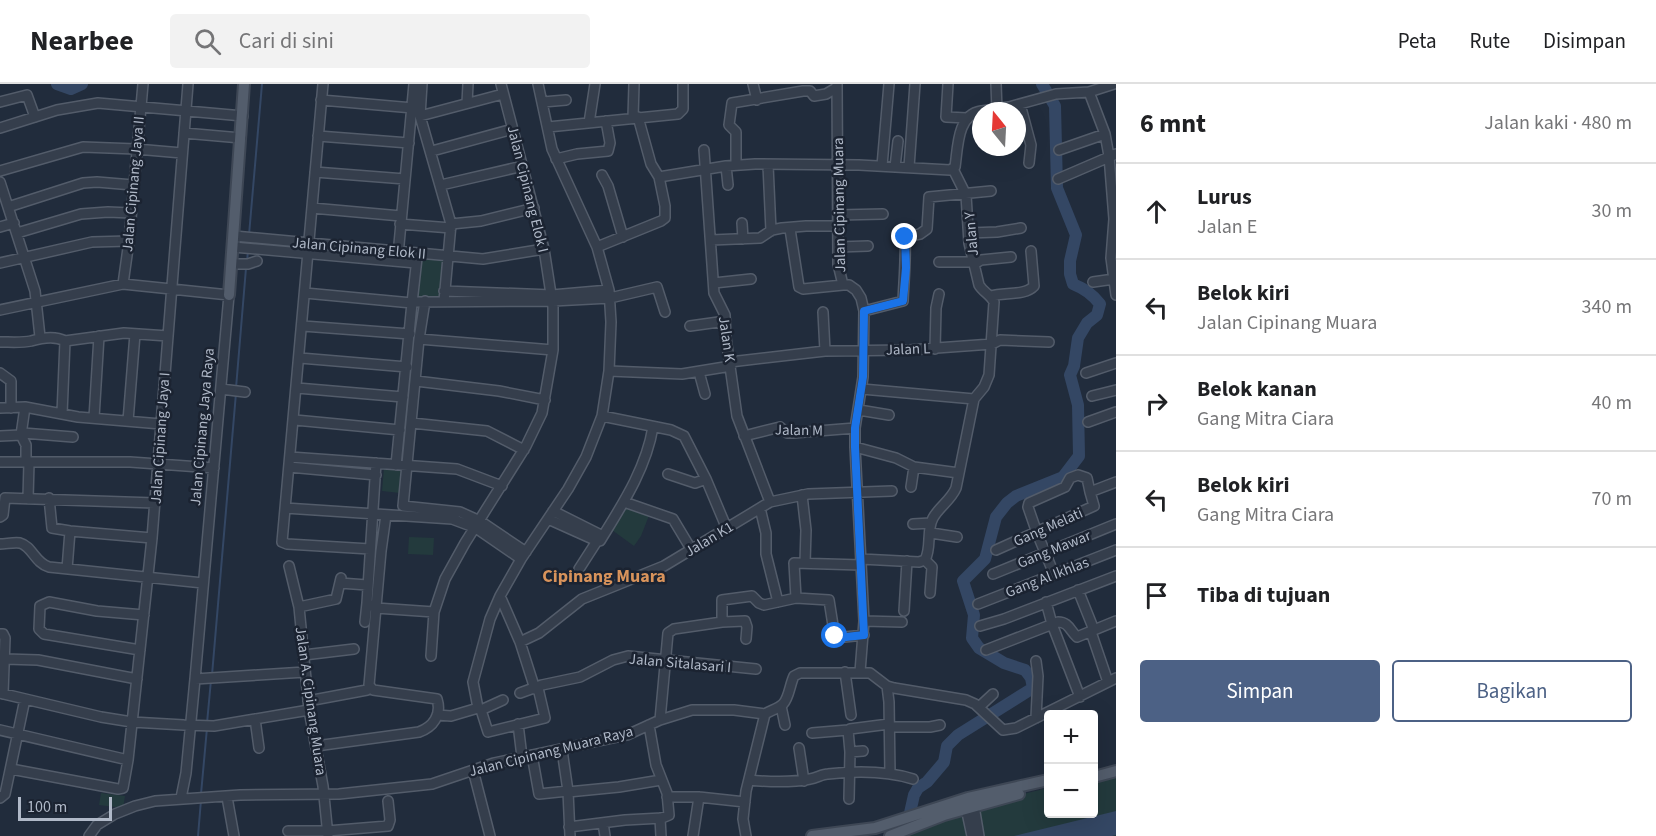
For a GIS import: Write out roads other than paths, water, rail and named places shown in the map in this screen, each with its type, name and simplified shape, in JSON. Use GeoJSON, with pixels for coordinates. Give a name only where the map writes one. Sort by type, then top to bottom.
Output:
{"type":"FeatureCollection","features":[{"type":"Feature","properties":{"kind":"main road","name":"Jalan Cipinang Jaya Raya"},"geometry":{"type":"LineString","coordinates":[[229,295],[235,264],[244,84]]}},
{"type":"Feature","properties":{"kind":"main road"},"geometry":{"type":"LineString","coordinates":[[1098,769],[1116,765]]}},
{"type":"Feature","properties":{"kind":"main road"},"geometry":{"type":"LineString","coordinates":[[1098,776],[1116,771]]}},
{"type":"Feature","properties":{"kind":"main road"},"geometry":{"type":"LineString","coordinates":[[890,836],[968,798],[1044,781]]}},
{"type":"Feature","properties":{"kind":"main road"},"geometry":{"type":"LineString","coordinates":[[812,836],[875,828],[1044,789]]}},
{"type":"Feature","properties":{"kind":"street","name":"Jalan Cipinang Jaya II"},"geometry":{"type":"LineString","coordinates":[[123,284],[132,213],[143,84]]}},
{"type":"Feature","properties":{"kind":"street","name":"Jalan Cipinang Jaya I"},"geometry":{"type":"LineString","coordinates":[[11,767],[121,790],[128,759],[152,538],[188,84]]}},
{"type":"Feature","properties":{"kind":"street"},"geometry":{"type":"LineString","coordinates":[[323,84],[295,420],[285,508],[284,544],[370,549]]}},
{"type":"Feature","properties":{"kind":"street"},"geometry":{"type":"LineString","coordinates":[[398,256],[414,84]]}},
{"type":"Feature","properties":{"kind":"street"},"geometry":{"type":"LineString","coordinates":[[423,84],[420,116],[432,151],[451,226],[449,255],[483,259],[544,249]]}},
{"type":"Feature","properties":{"kind":"street"},"geometry":{"type":"LineString","coordinates":[[467,103],[468,84]]}},
{"type":"Feature","properties":{"kind":"street"},"geometry":{"type":"LineString","coordinates":[[500,596],[537,688],[545,718],[488,732],[473,682],[490,619],[500,596],[523,556],[586,457],[602,416],[609,371],[610,294],[597,247],[555,159],[538,84]]}},
{"type":"Feature","properties":{"kind":"street"},"geometry":{"type":"LineString","coordinates":[[589,123],[595,84]]}},
{"type":"Feature","properties":{"kind":"street"},"geometry":{"type":"LineString","coordinates":[[597,247],[661,222],[664,218],[665,206],[659,177],[651,164],[636,117],[634,84]]}},
{"type":"Feature","properties":{"kind":"street"},"geometry":{"type":"LineString","coordinates":[[548,127],[678,114],[683,109],[683,84]]}},
{"type":"Feature","properties":{"kind":"street"},"geometry":{"type":"LineString","coordinates":[[753,84],[757,100]]}},
{"type":"Feature","properties":{"kind":"street"},"geometry":{"type":"LineString","coordinates":[[882,166],[889,84]]}},
{"type":"Feature","properties":{"kind":"street"},"geometry":{"type":"LineString","coordinates":[[909,167],[915,84]]}},
{"type":"Feature","properties":{"kind":"street"},"geometry":{"type":"LineString","coordinates":[[948,84],[946,117],[967,118]]}},
{"type":"Feature","properties":{"kind":"street"},"geometry":{"type":"LineString","coordinates":[[996,84],[997,102]]}},
{"type":"Feature","properties":{"kind":"street"},"geometry":{"type":"LineString","coordinates":[[1026,102],[1056,94],[1089,92],[1114,84]]}},
{"type":"Feature","properties":{"kind":"street"},"geometry":{"type":"LineString","coordinates":[[728,185],[735,132],[729,126],[731,105],[804,88],[814,96],[826,94],[836,86]]}},
{"type":"Feature","properties":{"kind":"street","name":"Jalan Cipinang Muara"},"geometry":{"type":"LineString","coordinates":[[836,86],[839,273],[843,285],[849,285],[856,290],[861,298],[864,311],[862,389],[855,428],[864,621],[860,672]]}},
{"type":"Feature","properties":{"kind":"street"},"geometry":{"type":"LineString","coordinates":[[420,116],[467,103],[502,89]]}},
{"type":"Feature","properties":{"kind":"street","name":"Jalan Cipinang Elok I"},"geometry":{"type":"LineString","coordinates":[[431,656],[434,612],[451,567],[524,450],[542,413],[553,350],[552,298],[544,249],[502,89]]}},
{"type":"Feature","properties":{"kind":"street"},"geometry":{"type":"LineString","coordinates":[[1089,92],[1109,137],[1112,155],[1116,295]]}},
{"type":"Feature","properties":{"kind":"street"},"geometry":{"type":"LineString","coordinates":[[0,102],[27,95],[35,117]]}},
{"type":"Feature","properties":{"kind":"street"},"geometry":{"type":"LineString","coordinates":[[321,100],[413,108]]}},
{"type":"Feature","properties":{"kind":"street"},"geometry":{"type":"LineString","coordinates":[[543,102],[566,100]]}},
{"type":"Feature","properties":{"kind":"street"},"geometry":{"type":"LineString","coordinates":[[0,128],[65,108],[90,103],[141,105],[243,116]]}},
{"type":"Feature","properties":{"kind":"street"},"geometry":{"type":"LineString","coordinates":[[659,177],[731,166],[838,165],[953,169],[962,126],[972,114]]}},
{"type":"Feature","properties":{"kind":"street"},"geometry":{"type":"LineString","coordinates":[[555,159],[608,151],[610,143],[606,121]]}},
{"type":"Feature","properties":{"kind":"street"},"geometry":{"type":"LineString","coordinates":[[1026,126],[1030,141],[1029,163]]}},
{"type":"Feature","properties":{"kind":"street"},"geometry":{"type":"LineString","coordinates":[[432,151],[513,129]]}},
{"type":"Feature","properties":{"kind":"street"},"geometry":{"type":"LineString","coordinates":[[184,133],[241,138]]}},
{"type":"Feature","properties":{"kind":"street"},"geometry":{"type":"LineString","coordinates":[[318,136],[409,143]]}},
{"type":"Feature","properties":{"kind":"street"},"geometry":{"type":"LineString","coordinates":[[1059,150],[1109,137]]}},
{"type":"Feature","properties":{"kind":"street"},"geometry":{"type":"LineString","coordinates":[[896,167],[898,141]]}},
{"type":"Feature","properties":{"kind":"street"},"geometry":{"type":"LineString","coordinates":[[0,171],[83,147],[182,153]]}},
{"type":"Feature","properties":{"kind":"street","name":"Jalan K"},"geometry":{"type":"LineString","coordinates":[[704,150],[715,295],[724,311],[726,321],[726,338],[737,416],[770,502]]}},
{"type":"Feature","properties":{"kind":"street"},"geometry":{"type":"LineString","coordinates":[[1058,178],[1112,155]]}},
{"type":"Feature","properties":{"kind":"street"},"geometry":{"type":"LineString","coordinates":[[768,165],[771,231]]}},
{"type":"Feature","properties":{"kind":"street"},"geometry":{"type":"LineString","coordinates":[[441,185],[523,166]]}},
{"type":"Feature","properties":{"kind":"street","name":"Jalan Y"},"geometry":{"type":"LineString","coordinates":[[931,528],[936,515],[954,494],[974,399],[984,387],[989,375],[992,344],[994,306],[991,296],[979,285],[973,263],[966,195],[953,169]]}},
{"type":"Feature","properties":{"kind":"street"},"geometry":{"type":"LineString","coordinates":[[315,171],[405,179]]}},
{"type":"Feature","properties":{"kind":"street"},"geometry":{"type":"LineString","coordinates":[[602,175],[608,186],[623,237]]}},
{"type":"Feature","properties":{"kind":"street"},"geometry":{"type":"LineString","coordinates":[[0,182],[35,291],[40,337]]}},
{"type":"Feature","properties":{"kind":"street"},"geometry":{"type":"LineString","coordinates":[[8,207],[83,183],[133,185]]}},
{"type":"Feature","properties":{"kind":"street"},"geometry":{"type":"LineString","coordinates":[[864,311],[903,301],[906,236],[920,234],[927,229],[929,197],[991,191]]}},
{"type":"Feature","properties":{"kind":"street"},"geometry":{"type":"LineString","coordinates":[[312,208],[451,226],[534,208]]}},
{"type":"Feature","properties":{"kind":"street"},"geometry":{"type":"LineString","coordinates":[[17,233],[81,214],[132,213]]}},
{"type":"Feature","properties":{"kind":"street"},"geometry":{"type":"LineString","coordinates":[[838,215],[883,214]]}},
{"type":"Feature","properties":{"kind":"street"},"geometry":{"type":"LineString","coordinates":[[0,227],[14,223]]}},
{"type":"Feature","properties":{"kind":"street"},"geometry":{"type":"LineString","coordinates":[[742,223],[743,239]]}},
{"type":"Feature","properties":{"kind":"street"},"geometry":{"type":"LineString","coordinates":[[711,240],[760,238],[771,231],[782,228],[838,226]]}},
{"type":"Feature","properties":{"kind":"street"},"geometry":{"type":"LineString","coordinates":[[969,233],[1021,228]]}},
{"type":"Feature","properties":{"kind":"street"},"geometry":{"type":"LineString","coordinates":[[790,229],[799,287],[804,289],[843,285]]}},
{"type":"Feature","properties":{"kind":"street","name":"Jalan Cipinang Elok II"},"geometry":{"type":"LineString","coordinates":[[235,242],[249,238],[417,258],[449,255],[444,296]]}},
{"type":"Feature","properties":{"kind":"street"},"geometry":{"type":"LineString","coordinates":[[0,263],[92,242],[129,241]]}},
{"type":"Feature","properties":{"kind":"street","name":"Jalan Cipinang Elok II"},"geometry":{"type":"LineString","coordinates":[[235,242],[253,249],[309,254],[398,256]]}},
{"type":"Feature","properties":{"kind":"street"},"geometry":{"type":"LineString","coordinates":[[838,247],[868,246]]}},
{"type":"Feature","properties":{"kind":"street"},"geometry":{"type":"LineString","coordinates":[[991,296],[1027,291],[1033,288],[1031,251]]}},
{"type":"Feature","properties":{"kind":"street"},"geometry":{"type":"LineString","coordinates":[[939,262],[973,263],[1011,257]]}},
{"type":"Feature","properties":{"kind":"street"},"geometry":{"type":"LineString","coordinates":[[396,465],[417,258]]}},
{"type":"Feature","properties":{"kind":"street"},"geometry":{"type":"LineString","coordinates":[[235,264],[253,263]]}},
{"type":"Feature","properties":{"kind":"street"},"geometry":{"type":"LineString","coordinates":[[714,283],[751,279]]}},
{"type":"Feature","properties":{"kind":"street"},"geometry":{"type":"LineString","coordinates":[[1093,282],[1114,279]]}},
{"type":"Feature","properties":{"kind":"street"},"geometry":{"type":"LineString","coordinates":[[0,310],[123,284],[229,295]]}},
{"type":"Feature","properties":{"kind":"street"},"geometry":{"type":"LineString","coordinates":[[305,292],[412,302],[444,296],[552,298],[629,295],[657,287],[665,312]]}},
{"type":"Feature","properties":{"kind":"street"},"geometry":{"type":"LineString","coordinates":[[935,348],[936,308],[939,294]]}},
{"type":"Feature","properties":{"kind":"street","name":"Jalan Cipinang Jaya Raya"},"geometry":{"type":"LineString","coordinates":[[193,798],[186,773],[229,295]]}},
{"type":"Feature","properties":{"kind":"street"},"geometry":{"type":"LineString","coordinates":[[402,511],[419,339],[425,301]]}},
{"type":"Feature","properties":{"kind":"street"},"geometry":{"type":"LineString","coordinates":[[823,312],[825,351]]}},
{"type":"Feature","properties":{"kind":"street"},"geometry":{"type":"LineString","coordinates":[[690,326],[726,321]]}},
{"type":"Feature","properties":{"kind":"street"},"geometry":{"type":"LineString","coordinates":[[303,326],[410,334]]}},
{"type":"Feature","properties":{"kind":"street"},"geometry":{"type":"LineString","coordinates":[[128,421],[135,334]]}},
{"type":"Feature","properties":{"kind":"street"},"geometry":{"type":"LineString","coordinates":[[0,342],[32,340],[40,337],[58,337],[65,341],[135,334],[168,336]]}},
{"type":"Feature","properties":{"kind":"street"},"geometry":{"type":"LineString","coordinates":[[94,418],[99,336]]}},
{"type":"Feature","properties":{"kind":"street"},"geometry":{"type":"LineString","coordinates":[[419,339],[553,350]]}},
{"type":"Feature","properties":{"kind":"street","name":"Jalan L"},"geometry":{"type":"LineString","coordinates":[[609,371],[675,375],[731,364],[825,351],[935,348],[992,344],[1000,340],[1049,342]]}},
{"type":"Feature","properties":{"kind":"street"},"geometry":{"type":"LineString","coordinates":[[62,414],[65,341]]}},
{"type":"Feature","properties":{"kind":"street"},"geometry":{"type":"LineString","coordinates":[[300,358],[407,367]]}},
{"type":"Feature","properties":{"kind":"street"},"geometry":{"type":"LineString","coordinates":[[1086,373],[1116,363]]}},
{"type":"Feature","properties":{"kind":"street"},"geometry":{"type":"LineString","coordinates":[[699,372],[705,394]]}},
{"type":"Feature","properties":{"kind":"street"},"geometry":{"type":"LineString","coordinates":[[0,373],[11,381],[11,408]]}},
{"type":"Feature","properties":{"kind":"street"},"geometry":{"type":"LineString","coordinates":[[416,381],[499,391],[545,400]]}},
{"type":"Feature","properties":{"kind":"street"},"geometry":{"type":"LineString","coordinates":[[297,388],[403,397]]}},
{"type":"Feature","properties":{"kind":"street"},"geometry":{"type":"LineString","coordinates":[[220,389],[240,391]]}},
{"type":"Feature","properties":{"kind":"street"},"geometry":{"type":"LineString","coordinates":[[862,389],[974,399]]}},
{"type":"Feature","properties":{"kind":"street"},"geometry":{"type":"LineString","coordinates":[[1092,396],[1116,390]]}},
{"type":"Feature","properties":{"kind":"street"},"geometry":{"type":"LineString","coordinates":[[0,408],[25,407],[94,418],[161,424]]}},
{"type":"Feature","properties":{"kind":"street"},"geometry":{"type":"LineString","coordinates":[[25,407],[22,434],[28,461],[28,499]]}},
{"type":"Feature","properties":{"kind":"street"},"geometry":{"type":"LineString","coordinates":[[859,410],[889,415]]}},
{"type":"Feature","properties":{"kind":"street"},"geometry":{"type":"LineString","coordinates":[[1088,422],[1116,412]]}},
{"type":"Feature","properties":{"kind":"street"},"geometry":{"type":"LineString","coordinates":[[602,416],[679,432],[684,436],[706,479],[727,529]]}},
{"type":"Feature","properties":{"kind":"street"},"geometry":{"type":"LineString","coordinates":[[295,420],[400,430]]}},
{"type":"Feature","properties":{"kind":"street"},"geometry":{"type":"LineString","coordinates":[[412,423],[487,431],[524,450]]}},
{"type":"Feature","properties":{"kind":"street"},"geometry":{"type":"LineString","coordinates":[[579,569],[624,502],[646,460],[653,427]]}},
{"type":"Feature","properties":{"kind":"street","name":"Jalan M"},"geometry":{"type":"LineString","coordinates":[[744,436],[780,428],[793,434],[855,428]]}},
{"type":"Feature","properties":{"kind":"street"},"geometry":{"type":"LineString","coordinates":[[0,436],[22,434],[73,437]]}},
{"type":"Feature","properties":{"kind":"street"},"geometry":{"type":"LineString","coordinates":[[855,447],[896,458],[914,467],[959,473]]}},
{"type":"Feature","properties":{"kind":"street"},"geometry":{"type":"LineString","coordinates":[[0,462],[96,461],[214,468]]}},
{"type":"Feature","properties":{"kind":"street"},"geometry":{"type":"LineString","coordinates":[[290,462],[376,463],[457,469],[502,486]]}},
{"type":"Feature","properties":{"kind":"street"},"geometry":{"type":"LineString","coordinates":[[290,462],[376,474]]}},
{"type":"Feature","properties":{"kind":"street"},"geometry":{"type":"LineString","coordinates":[[365,622],[376,463]]}},
{"type":"Feature","properties":{"kind":"street"},"geometry":{"type":"LineString","coordinates":[[911,487],[914,467]]}},
{"type":"Feature","properties":{"kind":"street"},"geometry":{"type":"LineString","coordinates":[[668,474],[695,483],[706,479]]}},
{"type":"Feature","properties":{"kind":"street"},"geometry":{"type":"LineString","coordinates":[[1054,574],[1036,533],[1028,507],[1031,501],[1065,487],[1070,478],[1078,475],[1087,478],[1090,492]]}},
{"type":"Feature","properties":{"kind":"street","name":"Gang Melati"},"geometry":{"type":"LineString","coordinates":[[996,550],[1094,506],[1090,492],[1116,482]]}},
{"type":"Feature","properties":{"kind":"street","name":"Jalan K1"},"geometry":{"type":"LineString","coordinates":[[520,642],[539,633],[582,598],[648,573],[770,502],[802,495],[892,491]]}},
{"type":"Feature","properties":{"kind":"street"},"geometry":{"type":"LineString","coordinates":[[802,495],[806,530],[805,562]]}},
{"type":"Feature","properties":{"kind":"street"},"geometry":{"type":"LineString","coordinates":[[0,517],[3,515],[5,498],[155,503]]}},
{"type":"Feature","properties":{"kind":"street"},"geometry":{"type":"LineString","coordinates":[[49,498],[51,526],[54,528],[152,538]]}},
{"type":"Feature","properties":{"kind":"street"},"geometry":{"type":"LineString","coordinates":[[624,502],[673,519],[691,549]]}},
{"type":"Feature","properties":{"kind":"street"},"geometry":{"type":"LineString","coordinates":[[285,508],[386,515],[402,511],[460,512],[523,556]]}},
{"type":"Feature","properties":{"kind":"street"},"geometry":{"type":"LineString","coordinates":[[760,508],[766,533],[766,554],[778,602]]}},
{"type":"Feature","properties":{"kind":"street"},"geometry":{"type":"LineString","coordinates":[[316,746],[419,732],[428,728],[437,715],[436,699],[386,693],[370,688],[386,515]]}},
{"type":"Feature","properties":{"kind":"street"},"geometry":{"type":"LineString","coordinates":[[550,515],[600,538]]}},
{"type":"Feature","properties":{"kind":"street"},"geometry":{"type":"LineString","coordinates":[[913,524],[957,537]]}},
{"type":"Feature","properties":{"kind":"street","name":"Gang Mawar"},"geometry":{"type":"LineString","coordinates":[[993,574],[1116,524]]}},
{"type":"Feature","properties":{"kind":"street"},"geometry":{"type":"LineString","coordinates":[[925,560],[931,528]]}},
{"type":"Feature","properties":{"kind":"street"},"geometry":{"type":"LineString","coordinates":[[67,569],[70,531]]}},
{"type":"Feature","properties":{"kind":"street"},"geometry":{"type":"LineString","coordinates":[[0,544],[18,542],[32,552],[42,565],[203,583]]}},
{"type":"Feature","properties":{"kind":"street","name":"Gang Al Ikhlas"},"geometry":{"type":"LineString","coordinates":[[978,604],[1116,550]]}},
{"type":"Feature","properties":{"kind":"street"},"geometry":{"type":"LineString","coordinates":[[796,598],[793,566],[797,562],[925,560],[932,567],[930,593]]}},
{"type":"Feature","properties":{"kind":"street"},"geometry":{"type":"LineString","coordinates":[[904,611],[907,561]]}},
{"type":"Feature","properties":{"kind":"street","name":"Jalan A. Cipinang Muara"},"geometry":{"type":"LineString","coordinates":[[289,566],[299,607],[309,706],[328,834]]}},
{"type":"Feature","properties":{"kind":"street"},"geometry":{"type":"LineString","coordinates":[[980,626],[992,624],[1116,576]]}},
{"type":"Feature","properties":{"kind":"street","name":"Jalan A. Cipinang Muara"},"geometry":{"type":"LineString","coordinates":[[299,607],[332,601],[338,595],[341,581],[367,585]]}},
{"type":"Feature","properties":{"kind":"street"},"geometry":{"type":"LineString","coordinates":[[746,836],[743,819],[745,802],[765,714],[786,701],[796,674],[870,673],[888,686],[951,696],[971,702],[998,727],[1010,730],[1112,680],[1078,590]]}},
{"type":"Feature","properties":{"kind":"street"},"geometry":{"type":"LineString","coordinates":[[719,623],[722,600],[752,596],[761,604],[796,598],[829,600],[836,638],[864,635]]}},
{"type":"Feature","properties":{"kind":"street"},"geometry":{"type":"LineString","coordinates":[[140,650],[86,639],[44,634],[40,632],[38,625],[40,606],[49,602],[97,611],[144,615]]}},
{"type":"Feature","properties":{"kind":"street"},"geometry":{"type":"LineString","coordinates":[[1046,602],[1080,697]]}},
{"type":"Feature","properties":{"kind":"street"},"geometry":{"type":"LineString","coordinates":[[367,603],[376,608],[434,612]]}},
{"type":"Feature","properties":{"kind":"street"},"geometry":{"type":"LineString","coordinates":[[660,720],[670,631],[745,621],[746,639]]}},
{"type":"Feature","properties":{"kind":"street"},"geometry":{"type":"LineString","coordinates":[[864,621],[902,622]]}},
{"type":"Feature","properties":{"kind":"street"},"geometry":{"type":"LineString","coordinates":[[986,650],[1052,624],[1063,622],[1077,637],[1116,621]]}},
{"type":"Feature","properties":{"kind":"street"},"geometry":{"type":"LineString","coordinates":[[0,634],[3,634],[5,638],[2,693],[82,713],[132,722],[214,726],[255,719],[367,690]]}},
{"type":"Feature","properties":{"kind":"street"},"geometry":{"type":"LineString","coordinates":[[304,655],[354,649]]}},
{"type":"Feature","properties":{"kind":"street","name":"Jalan Sitalasari I"},"geometry":{"type":"LineString","coordinates":[[520,693],[580,677],[621,657],[628,656],[756,669]]}},
{"type":"Feature","properties":{"kind":"street"},"geometry":{"type":"LineString","coordinates":[[3,658],[38,660],[137,679]]}},
{"type":"Feature","properties":{"kind":"street"},"geometry":{"type":"LineString","coordinates":[[1036,661],[1038,676],[1036,718]]}},
{"type":"Feature","properties":{"kind":"street"},"geometry":{"type":"LineString","coordinates":[[195,679],[305,672]]}},
{"type":"Feature","properties":{"kind":"street"},"geometry":{"type":"LineString","coordinates":[[845,672],[851,715]]}},
{"type":"Feature","properties":{"kind":"street"},"geometry":{"type":"LineString","coordinates":[[888,686],[890,774]]}},
{"type":"Feature","properties":{"kind":"street"},"geometry":{"type":"LineString","coordinates":[[980,708],[993,694]]}},
{"type":"Feature","properties":{"kind":"street"},"geometry":{"type":"LineString","coordinates":[[0,798],[5,794],[25,699]]}},
{"type":"Feature","properties":{"kind":"street"},"geometry":{"type":"LineString","coordinates":[[437,715],[451,716],[480,709],[503,700]]}},
{"type":"Feature","properties":{"kind":"street"},"geometry":{"type":"LineString","coordinates":[[781,706],[785,725]]}},
{"type":"Feature","properties":{"kind":"street","name":"Jalan Cipinang Muara Raya"},"geometry":{"type":"LineString","coordinates":[[89,836],[97,825],[135,806],[193,798],[323,795],[432,784],[473,770],[527,756],[627,735],[660,720],[692,710],[734,710],[765,714]]}},
{"type":"Feature","properties":{"kind":"street"},"geometry":{"type":"LineString","coordinates":[[255,719],[259,748]]}},
{"type":"Feature","properties":{"kind":"street"},"geometry":{"type":"LineString","coordinates":[[518,724],[539,794],[610,788],[661,780]]}},
{"type":"Feature","properties":{"kind":"street"},"geometry":{"type":"LineString","coordinates":[[562,750],[568,792],[569,831],[625,820],[660,818],[669,814],[668,797],[661,780],[649,725]]}},
{"type":"Feature","properties":{"kind":"street"},"geometry":{"type":"LineString","coordinates":[[850,729],[889,725],[930,727],[940,725]]}},
{"type":"Feature","properties":{"kind":"street"},"geometry":{"type":"LineString","coordinates":[[0,730],[128,759]]}},
{"type":"Feature","properties":{"kind":"street"},"geometry":{"type":"LineString","coordinates":[[812,734],[848,730],[849,799]]}},
{"type":"Feature","properties":{"kind":"street"},"geometry":{"type":"LineString","coordinates":[[879,748],[889,747]]}},
{"type":"Feature","properties":{"kind":"street"},"geometry":{"type":"LineString","coordinates":[[799,748],[804,781]]}},
{"type":"Feature","properties":{"kind":"street"},"geometry":{"type":"LineString","coordinates":[[850,752],[863,751]]}},
{"type":"Feature","properties":{"kind":"street"},"geometry":{"type":"LineString","coordinates":[[0,763],[11,767]]}},
{"type":"Feature","properties":{"kind":"street"},"geometry":{"type":"LineString","coordinates":[[473,770],[490,836]]}},
{"type":"Feature","properties":{"kind":"street"},"geometry":{"type":"LineString","coordinates":[[749,780],[778,783],[804,781],[825,774],[849,773],[890,774],[913,779]]}},
{"type":"Feature","properties":{"kind":"street"},"geometry":{"type":"LineString","coordinates":[[668,797],[699,796],[745,802]]}},
{"type":"Feature","properties":{"kind":"street"},"geometry":{"type":"LineString","coordinates":[[693,836],[699,796]]}},
{"type":"Feature","properties":{"kind":"street"},"geometry":{"type":"LineString","coordinates":[[227,797],[234,836]]}},
{"type":"Feature","properties":{"kind":"street"},"geometry":{"type":"LineString","coordinates":[[288,831],[328,834],[376,831],[390,824],[388,801]]}},
{"type":"Feature","properties":{"kind":"street"},"geometry":{"type":"LineString","coordinates":[[970,807],[973,824],[972,836]]}},
{"type":"Feature","properties":{"kind":"street"},"geometry":{"type":"LineString","coordinates":[[660,818],[661,836]]}},
{"type":"Feature","properties":{"kind":"street"},"geometry":{"type":"LineString","coordinates":[[603,824],[605,836]]}},
{"type":"Feature","properties":{"kind":"street"},"geometry":{"type":"LineString","coordinates":[[973,824],[979,836]]}},
{"type":"Feature","properties":{"kind":"water"},"geometry":{"type":"Polygon","coordinates":[[[1116,811],[1116,835],[1014,836],[1087,818],[1098,818],[1098,815],[1116,811]]]}},
{"type":"Feature","properties":{"kind":"waterway"},"geometry":{"type":"LineString","coordinates":[[57,84],[71,89],[82,84]]}},
{"type":"Feature","properties":{"kind":"waterway"},"geometry":{"type":"LineString","coordinates":[[249,235],[262,84]]}},
{"type":"Feature","properties":{"kind":"waterway"},"geometry":{"type":"LineString","coordinates":[[907,826],[914,795],[944,762],[947,746],[958,735],[1033,688],[1031,678],[1025,670],[1004,663],[979,648],[972,638],[974,615],[963,581],[985,559],[996,517],[1007,503],[1016,496],[1063,477],[1079,456],[1078,405],[1070,375],[1074,366],[1078,338],[1087,323],[1097,315],[1100,304],[1088,292],[1073,284],[1070,274],[1070,261],[1076,235],[1057,188],[1055,106],[1042,84]]}},
{"type":"Feature","properties":{"kind":"waterway"},"geometry":{"type":"LineString","coordinates":[[247,262],[248,250]]}},
{"type":"Feature","properties":{"kind":"waterway"},"geometry":{"type":"LineString","coordinates":[[236,388],[246,268]]}},
{"type":"Feature","properties":{"kind":"waterway"},"geometry":{"type":"LineString","coordinates":[[212,675],[236,393]]}},
{"type":"Feature","properties":{"kind":"waterway"},"geometry":{"type":"LineString","coordinates":[[207,723],[211,680]]}},
{"type":"Feature","properties":{"kind":"waterway"},"geometry":{"type":"LineString","coordinates":[[201,794],[207,728]]}},
{"type":"Feature","properties":{"kind":"waterway"},"geometry":{"type":"LineString","coordinates":[[198,836],[201,800]]}},
{"type":"Feature","properties":{"kind":"district","name":"Cipinang Muara"},"geometry":{"type":"Point","coordinates":[604,576]}}]}
